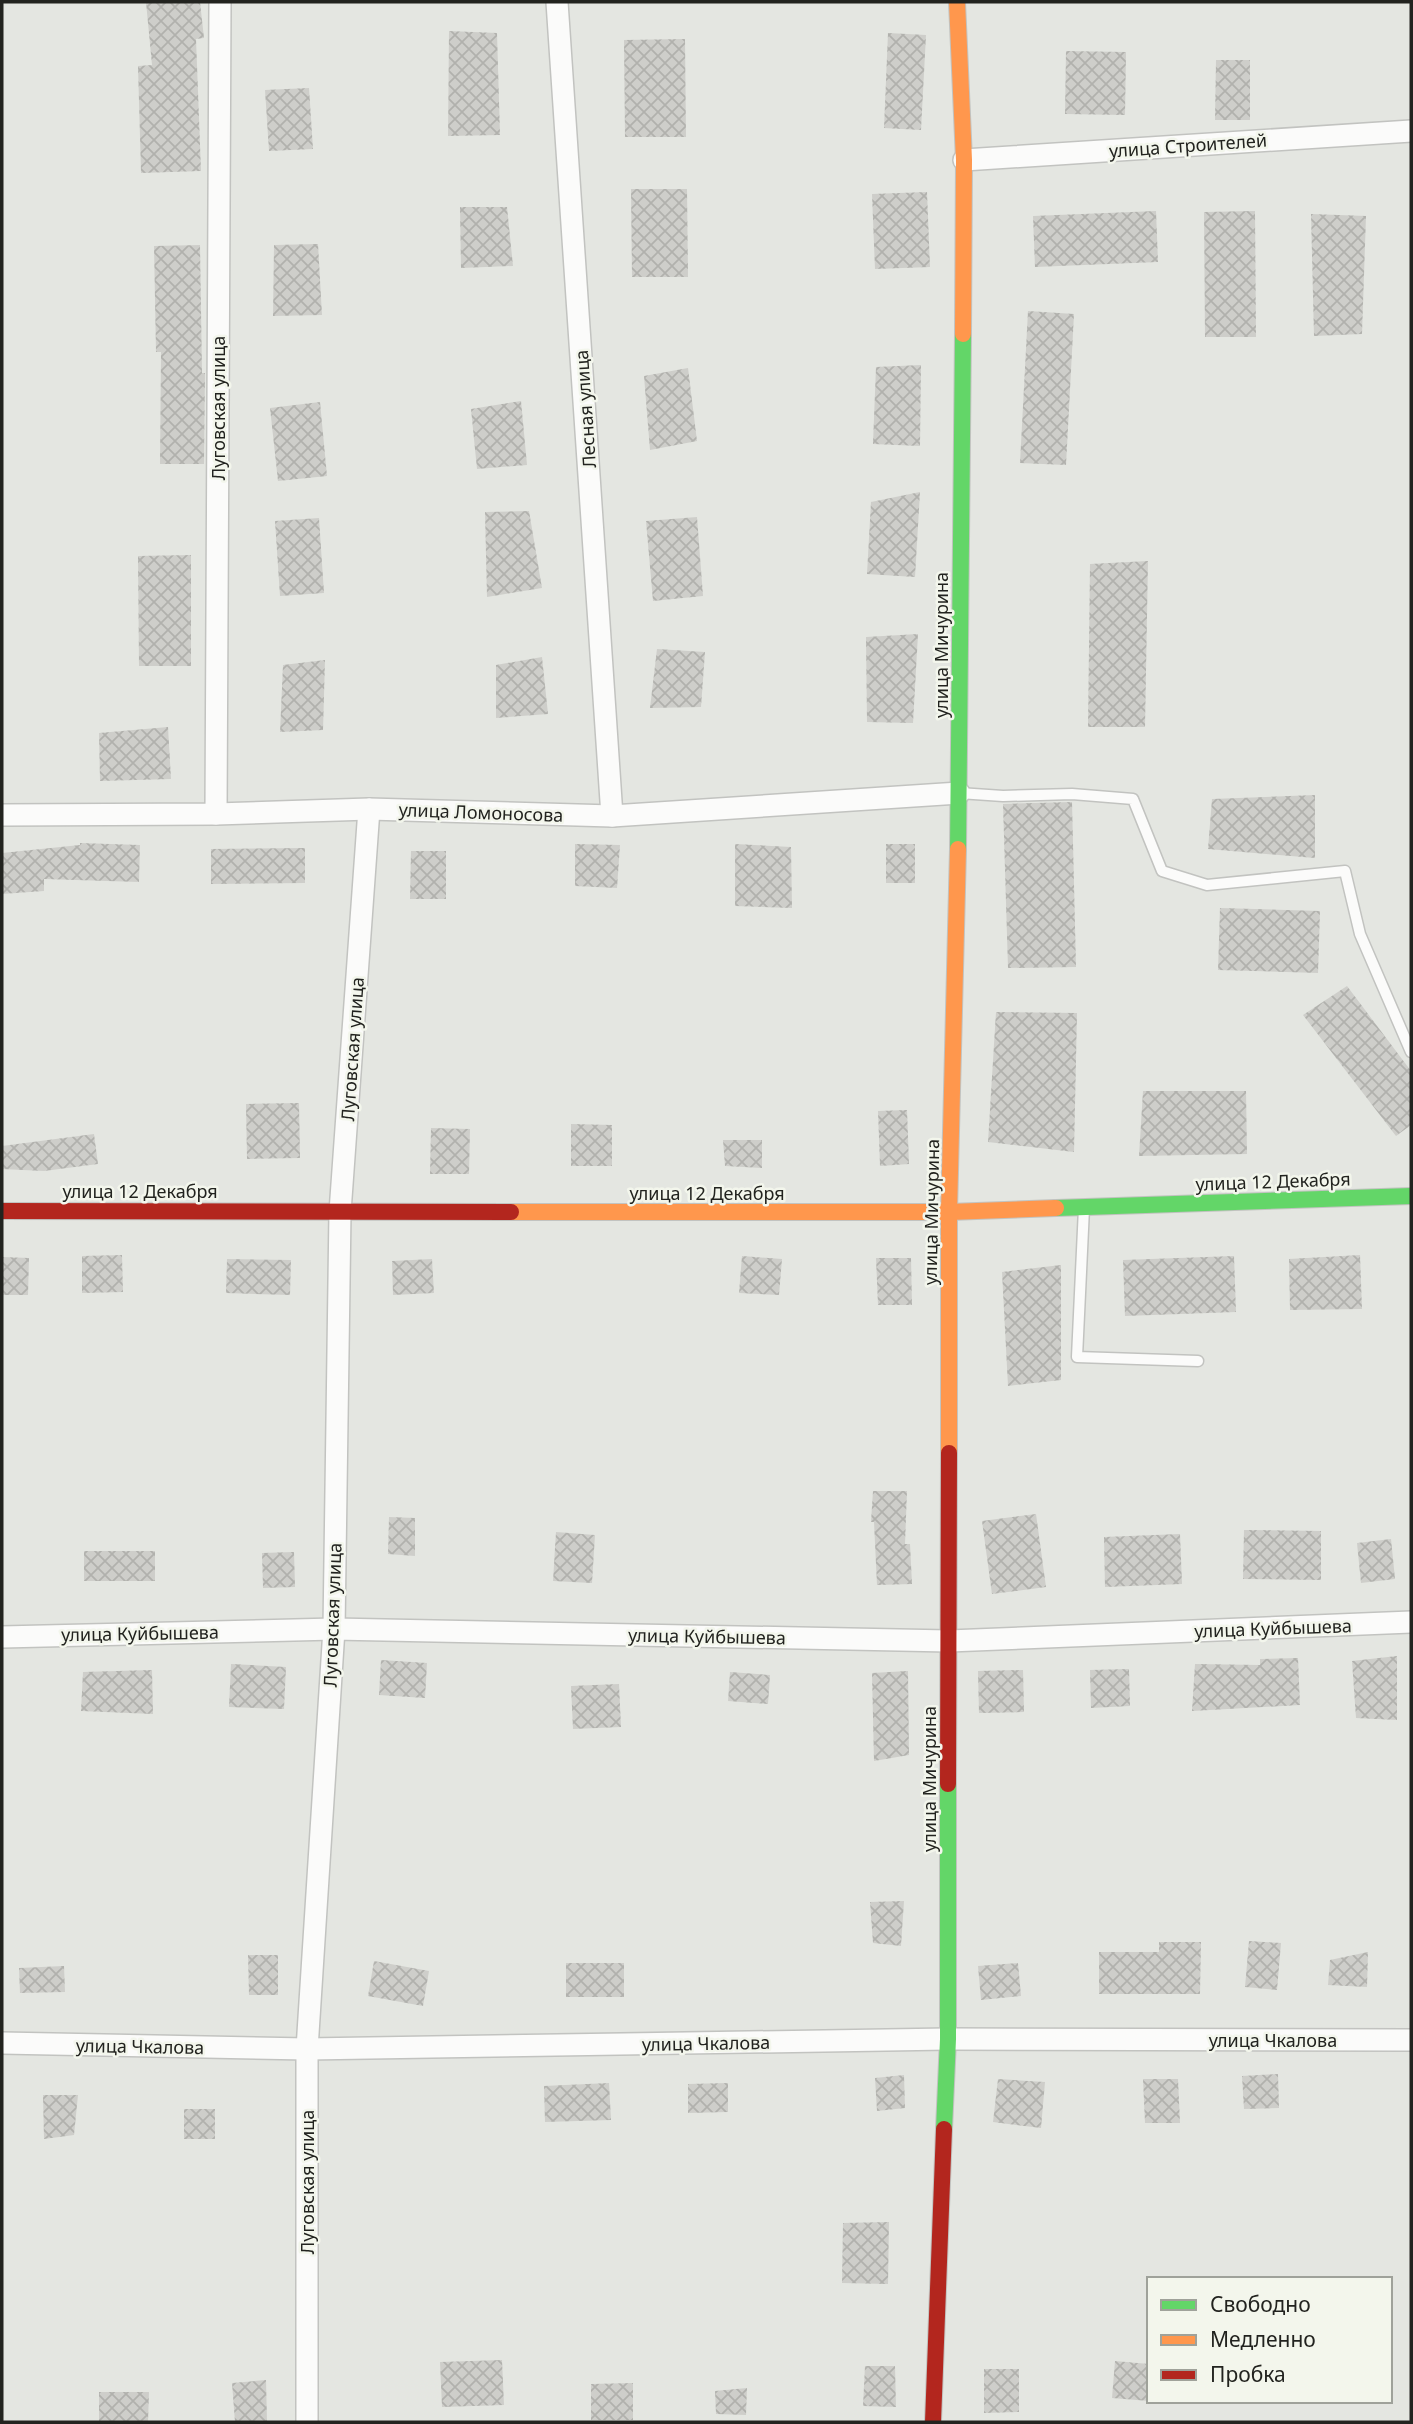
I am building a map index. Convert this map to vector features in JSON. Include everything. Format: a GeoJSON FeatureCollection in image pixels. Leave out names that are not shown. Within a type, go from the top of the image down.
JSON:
{"type":"FeatureCollection","features":[{"type":"Feature","properties":{"kind":"street","name":"Луговская улица"},"geometry":{"type":"LineString","coordinates":[[216,814],[220,2]]}},
{"type":"Feature","properties":{"kind":"street","name":"Лесная улица"},"geometry":{"type":"LineString","coordinates":[[557,2],[612,816]]}},
{"type":"Feature","properties":{"kind":"street","name":"улица Мичурина"},"geometry":{"type":"LineString","coordinates":[[933,2422],[948,2039],[949,1212],[959,793],[964,160],[957,2]]}},
{"type":"Feature","properties":{"kind":"street","name":"улица Строителей"},"geometry":{"type":"LineString","coordinates":[[964,160],[1411,131]]}},
{"type":"Feature","properties":{"kind":"street","name":"улица Ломоносова"},"geometry":{"type":"LineString","coordinates":[[2,815],[216,814],[369,809],[612,816],[959,793]]}},
{"type":"Feature","properties":{"kind":"street","name":"Луговская улица"},"geometry":{"type":"LineString","coordinates":[[307,2422],[307,2049],[334,1629],[340,1212],[369,809]]}},
{"type":"Feature","properties":{"kind":"street","name":"улица 12 Декабря"},"geometry":{"type":"LineString","coordinates":[[2,1210],[949,1212],[1411,1196]]}},
{"type":"Feature","properties":{"kind":"street","name":"улица Куйбышева"},"geometry":{"type":"LineString","coordinates":[[2,1637],[334,1629],[949,1641],[1411,1622]]}},
{"type":"Feature","properties":{"kind":"street","name":"улица Чкалова"},"geometry":{"type":"LineString","coordinates":[[2,2043],[307,2049],[948,2039],[1411,2040]]}},
{"type":"Feature","properties":{"kind":"lane"},"geometry":{"type":"LineString","coordinates":[[959,793],[1003,796],[1072,794],[1133,799],[1162,871],[1207,885],[1345,871],[1360,934],[1411,1052]]}},
{"type":"Feature","properties":{"kind":"lane"},"geometry":{"type":"LineString","coordinates":[[1084,1207],[1077,1357],[1198,1361]]}},
{"type":"Feature","properties":{"kind":"building"},"geometry":{"type":"Polygon","coordinates":[[[146,2],[200,2],[204,38],[196,39],[201,171],[141,173],[138,66],[152,65],[146,2]]]}},
{"type":"Feature","properties":{"kind":"building"},"geometry":{"type":"Polygon","coordinates":[[[449,31],[497,33],[500,135],[448,136],[449,31]]]}},
{"type":"Feature","properties":{"kind":"building"},"geometry":{"type":"Polygon","coordinates":[[[888,33],[926,35],[921,130],[884,128],[888,33]]]}},
{"type":"Feature","properties":{"kind":"building"},"geometry":{"type":"Polygon","coordinates":[[[685,39],[686,137],[625,137],[624,40],[685,39]]]}},
{"type":"Feature","properties":{"kind":"building"},"geometry":{"type":"Polygon","coordinates":[[[1066,51],[1126,52],[1125,115],[1065,114],[1066,51]]]}},
{"type":"Feature","properties":{"kind":"building"},"geometry":{"type":"Polygon","coordinates":[[[1216,60],[1250,60],[1250,120],[1215,120],[1216,60]]]}},
{"type":"Feature","properties":{"kind":"building"},"geometry":{"type":"Polygon","coordinates":[[[309,88],[313,149],[269,151],[265,90],[309,88]]]}},
{"type":"Feature","properties":{"kind":"building"},"geometry":{"type":"Polygon","coordinates":[[[631,189],[687,189],[688,277],[632,277],[631,189]]]}},
{"type":"Feature","properties":{"kind":"building"},"geometry":{"type":"Polygon","coordinates":[[[927,192],[930,267],[875,269],[872,194],[927,192]]]}},
{"type":"Feature","properties":{"kind":"building"},"geometry":{"type":"Polygon","coordinates":[[[460,207],[507,207],[513,266],[461,268],[460,207]]]}},
{"type":"Feature","properties":{"kind":"building"},"geometry":{"type":"Polygon","coordinates":[[[1156,211],[1158,262],[1035,267],[1033,216],[1156,211]]]}},
{"type":"Feature","properties":{"kind":"building"},"geometry":{"type":"Polygon","coordinates":[[[1255,211],[1256,337],[1205,337],[1204,212],[1255,211]]]}},
{"type":"Feature","properties":{"kind":"building"},"geometry":{"type":"Polygon","coordinates":[[[1311,214],[1366,216],[1362,334],[1314,336],[1311,214]]]}},
{"type":"Feature","properties":{"kind":"building"},"geometry":{"type":"Polygon","coordinates":[[[318,244],[322,315],[273,316],[274,245],[318,244]]]}},
{"type":"Feature","properties":{"kind":"building"},"geometry":{"type":"Polygon","coordinates":[[[200,245],[202,373],[205,373],[204,464],[160,464],[161,352],[156,352],[154,246],[200,245]]]}},
{"type":"Feature","properties":{"kind":"building"},"geometry":{"type":"Polygon","coordinates":[[[1028,311],[1074,314],[1066,465],[1020,463],[1028,311]]]}},
{"type":"Feature","properties":{"kind":"building"},"geometry":{"type":"Polygon","coordinates":[[[921,365],[920,446],[873,444],[876,367],[921,365]]]}},
{"type":"Feature","properties":{"kind":"building"},"geometry":{"type":"Polygon","coordinates":[[[688,368],[697,441],[650,450],[644,376],[688,368]]]}},
{"type":"Feature","properties":{"kind":"building"},"geometry":{"type":"Polygon","coordinates":[[[521,401],[527,465],[477,469],[471,409],[521,401]]]}},
{"type":"Feature","properties":{"kind":"building"},"geometry":{"type":"Polygon","coordinates":[[[320,402],[327,476],[278,481],[270,408],[320,402]]]}},
{"type":"Feature","properties":{"kind":"building"},"geometry":{"type":"Polygon","coordinates":[[[920,492],[915,577],[867,574],[871,502],[920,492]]]}},
{"type":"Feature","properties":{"kind":"building"},"geometry":{"type":"Polygon","coordinates":[[[529,511],[542,588],[487,597],[485,512],[529,511]]]}},
{"type":"Feature","properties":{"kind":"building"},"geometry":{"type":"Polygon","coordinates":[[[697,517],[703,596],[653,601],[646,521],[697,517]]]}},
{"type":"Feature","properties":{"kind":"building"},"geometry":{"type":"Polygon","coordinates":[[[319,518],[324,593],[280,596],[275,521],[319,518]]]}},
{"type":"Feature","properties":{"kind":"building"},"geometry":{"type":"Polygon","coordinates":[[[191,555],[191,666],[139,666],[138,556],[191,555]]]}},
{"type":"Feature","properties":{"kind":"building"},"geometry":{"type":"Polygon","coordinates":[[[1148,561],[1145,727],[1088,727],[1090,564],[1148,561]]]}},
{"type":"Feature","properties":{"kind":"building"},"geometry":{"type":"Polygon","coordinates":[[[918,634],[913,723],[867,722],[866,637],[918,634]]]}},
{"type":"Feature","properties":{"kind":"building"},"geometry":{"type":"Polygon","coordinates":[[[657,649],[705,652],[701,707],[650,708],[657,649]]]}},
{"type":"Feature","properties":{"kind":"building"},"geometry":{"type":"Polygon","coordinates":[[[542,657],[548,714],[496,718],[496,665],[542,657]]]}},
{"type":"Feature","properties":{"kind":"building"},"geometry":{"type":"Polygon","coordinates":[[[325,660],[323,730],[280,732],[283,665],[325,660]]]}},
{"type":"Feature","properties":{"kind":"building"},"geometry":{"type":"Polygon","coordinates":[[[168,727],[171,779],[100,781],[99,733],[168,727]]]}},
{"type":"Feature","properties":{"kind":"building"},"geometry":{"type":"Polygon","coordinates":[[[1315,795],[1315,858],[1208,849],[1212,799],[1315,795]]]}},
{"type":"Feature","properties":{"kind":"building"},"geometry":{"type":"Polygon","coordinates":[[[1072,802],[1076,967],[1008,968],[1003,804],[1072,802]]]}},
{"type":"Feature","properties":{"kind":"building"},"geometry":{"type":"Polygon","coordinates":[[[80,843],[140,845],[139,882],[44,879],[44,891],[2,894],[2,853],[80,843]]]}},
{"type":"Feature","properties":{"kind":"building"},"geometry":{"type":"Polygon","coordinates":[[[575,844],[620,845],[617,888],[575,886],[575,844]]]}},
{"type":"Feature","properties":{"kind":"building"},"geometry":{"type":"Polygon","coordinates":[[[735,844],[791,847],[792,908],[735,906],[735,844]]]}},
{"type":"Feature","properties":{"kind":"building"},"geometry":{"type":"Polygon","coordinates":[[[886,844],[915,844],[915,883],[886,883],[886,844]]]}},
{"type":"Feature","properties":{"kind":"building"},"geometry":{"type":"Polygon","coordinates":[[[305,848],[305,883],[211,884],[211,849],[305,848]]]}},
{"type":"Feature","properties":{"kind":"building"},"geometry":{"type":"Polygon","coordinates":[[[411,851],[446,851],[446,899],[410,899],[411,851]]]}},
{"type":"Feature","properties":{"kind":"building"},"geometry":{"type":"Polygon","coordinates":[[[1220,908],[1320,911],[1318,973],[1218,970],[1220,908]]]}},
{"type":"Feature","properties":{"kind":"building"},"geometry":{"type":"Polygon","coordinates":[[[1347,986],[1411,1071],[1411,1125],[1396,1136],[1303,1015],[1347,986]]]}},
{"type":"Feature","properties":{"kind":"building"},"geometry":{"type":"Polygon","coordinates":[[[996,1012],[1077,1013],[1074,1152],[988,1142],[996,1012]]]}},
{"type":"Feature","properties":{"kind":"building"},"geometry":{"type":"Polygon","coordinates":[[[1143,1091],[1246,1091],[1247,1154],[1139,1156],[1143,1091]]]}},
{"type":"Feature","properties":{"kind":"building"},"geometry":{"type":"Polygon","coordinates":[[[299,1103],[300,1158],[247,1159],[246,1104],[299,1103]]]}},
{"type":"Feature","properties":{"kind":"building"},"geometry":{"type":"Polygon","coordinates":[[[907,1110],[909,1164],[880,1166],[878,1111],[907,1110]]]}},
{"type":"Feature","properties":{"kind":"building"},"geometry":{"type":"Polygon","coordinates":[[[571,1124],[612,1125],[612,1166],[571,1166],[571,1124]]]}},
{"type":"Feature","properties":{"kind":"building"},"geometry":{"type":"Polygon","coordinates":[[[431,1128],[470,1129],[469,1174],[430,1174],[431,1128]]]}},
{"type":"Feature","properties":{"kind":"building"},"geometry":{"type":"Polygon","coordinates":[[[94,1134],[98,1164],[44,1171],[2,1169],[2,1146],[94,1134]]]}},
{"type":"Feature","properties":{"kind":"building"},"geometry":{"type":"Polygon","coordinates":[[[723,1140],[762,1140],[762,1168],[725,1166],[723,1140]]]}},
{"type":"Feature","properties":{"kind":"building"},"geometry":{"type":"Polygon","coordinates":[[[122,1255],[123,1292],[82,1293],[82,1256],[122,1255]]]}},
{"type":"Feature","properties":{"kind":"building"},"geometry":{"type":"Polygon","coordinates":[[[1360,1255],[1362,1309],[1290,1310],[1289,1259],[1360,1255]]]}},
{"type":"Feature","properties":{"kind":"building"},"geometry":{"type":"Polygon","coordinates":[[[742,1256],[782,1259],[779,1295],[739,1293],[742,1256]]]}},
{"type":"Feature","properties":{"kind":"building"},"geometry":{"type":"Polygon","coordinates":[[[1234,1256],[1236,1312],[1125,1316],[1123,1260],[1234,1256]]]}},
{"type":"Feature","properties":{"kind":"building"},"geometry":{"type":"Polygon","coordinates":[[[2,1257],[29,1258],[28,1295],[2,1295],[2,1257]]]}},
{"type":"Feature","properties":{"kind":"building"},"geometry":{"type":"Polygon","coordinates":[[[876,1258],[911,1258],[912,1305],[878,1305],[876,1258]]]}},
{"type":"Feature","properties":{"kind":"building"},"geometry":{"type":"Polygon","coordinates":[[[227,1259],[291,1260],[290,1295],[226,1293],[227,1259]]]}},
{"type":"Feature","properties":{"kind":"building"},"geometry":{"type":"Polygon","coordinates":[[[432,1259],[434,1293],[393,1295],[392,1261],[432,1259]]]}},
{"type":"Feature","properties":{"kind":"building"},"geometry":{"type":"Polygon","coordinates":[[[1061,1265],[1061,1380],[1008,1386],[1002,1272],[1061,1265]]]}},
{"type":"Feature","properties":{"kind":"building"},"geometry":{"type":"Polygon","coordinates":[[[873,1491],[907,1491],[905,1544],[910,1544],[912,1584],[877,1585],[874,1522],[871,1522],[873,1491]]]}},
{"type":"Feature","properties":{"kind":"building"},"geometry":{"type":"Polygon","coordinates":[[[1036,1514],[1046,1587],[992,1594],[982,1521],[1036,1514]]]}},
{"type":"Feature","properties":{"kind":"building"},"geometry":{"type":"Polygon","coordinates":[[[389,1517],[415,1518],[415,1556],[388,1554],[389,1517]]]}},
{"type":"Feature","properties":{"kind":"building"},"geometry":{"type":"Polygon","coordinates":[[[1244,1530],[1321,1531],[1321,1580],[1243,1579],[1244,1530]]]}},
{"type":"Feature","properties":{"kind":"building"},"geometry":{"type":"Polygon","coordinates":[[[556,1532],[595,1535],[592,1583],[553,1581],[556,1532]]]}},
{"type":"Feature","properties":{"kind":"building"},"geometry":{"type":"Polygon","coordinates":[[[1180,1534],[1182,1584],[1105,1587],[1104,1537],[1180,1534]]]}},
{"type":"Feature","properties":{"kind":"building"},"geometry":{"type":"Polygon","coordinates":[[[1391,1539],[1395,1579],[1361,1583],[1357,1543],[1391,1539]]]}},
{"type":"Feature","properties":{"kind":"building"},"geometry":{"type":"Polygon","coordinates":[[[84,1551],[155,1551],[155,1581],[84,1581],[84,1551]]]}},
{"type":"Feature","properties":{"kind":"building"},"geometry":{"type":"Polygon","coordinates":[[[294,1552],[295,1587],[263,1588],[262,1553],[294,1552]]]}},
{"type":"Feature","properties":{"kind":"building"},"geometry":{"type":"Polygon","coordinates":[[[1397,1656],[1397,1720],[1356,1718],[1352,1661],[1397,1656]]]}},
{"type":"Feature","properties":{"kind":"building"},"geometry":{"type":"Polygon","coordinates":[[[1298,1658],[1300,1705],[1192,1711],[1195,1664],[1260,1665],[1260,1659],[1298,1658]]]}},
{"type":"Feature","properties":{"kind":"building"},"geometry":{"type":"Polygon","coordinates":[[[381,1660],[427,1663],[425,1698],[379,1695],[381,1660]]]}},
{"type":"Feature","properties":{"kind":"building"},"geometry":{"type":"Polygon","coordinates":[[[231,1664],[286,1667],[284,1709],[229,1707],[231,1664]]]}},
{"type":"Feature","properties":{"kind":"building"},"geometry":{"type":"Polygon","coordinates":[[[1129,1669],[1130,1706],[1091,1708],[1090,1670],[1129,1669]]]}},
{"type":"Feature","properties":{"kind":"building"},"geometry":{"type":"Polygon","coordinates":[[[152,1670],[153,1714],[81,1711],[83,1672],[152,1670]]]}},
{"type":"Feature","properties":{"kind":"building"},"geometry":{"type":"Polygon","coordinates":[[[1023,1670],[1024,1712],[979,1713],[978,1671],[1023,1670]]]}},
{"type":"Feature","properties":{"kind":"building"},"geometry":{"type":"Polygon","coordinates":[[[908,1671],[909,1755],[874,1761],[872,1673],[908,1671]]]}},
{"type":"Feature","properties":{"kind":"building"},"geometry":{"type":"Polygon","coordinates":[[[730,1672],[770,1675],[768,1704],[728,1701],[730,1672]]]}},
{"type":"Feature","properties":{"kind":"building"},"geometry":{"type":"Polygon","coordinates":[[[619,1684],[621,1727],[573,1729],[571,1686],[619,1684]]]}},
{"type":"Feature","properties":{"kind":"building"},"geometry":{"type":"Polygon","coordinates":[[[904,1901],[901,1946],[873,1943],[870,1902],[904,1901]]]}},
{"type":"Feature","properties":{"kind":"building"},"geometry":{"type":"Polygon","coordinates":[[[1249,1941],[1281,1943],[1277,1990],[1245,1987],[1249,1941]]]}},
{"type":"Feature","properties":{"kind":"building"},"geometry":{"type":"Polygon","coordinates":[[[1159,1942],[1201,1942],[1200,1994],[1099,1994],[1099,1952],[1159,1952],[1159,1942]]]}},
{"type":"Feature","properties":{"kind":"building"},"geometry":{"type":"Polygon","coordinates":[[[1368,1952],[1367,1987],[1328,1985],[1330,1960],[1368,1952]]]}},
{"type":"Feature","properties":{"kind":"building"},"geometry":{"type":"Polygon","coordinates":[[[248,1955],[278,1955],[278,1995],[249,1995],[248,1955]]]}},
{"type":"Feature","properties":{"kind":"building"},"geometry":{"type":"Polygon","coordinates":[[[374,1961],[429,1971],[423,2006],[368,1996],[374,1961]]]}},
{"type":"Feature","properties":{"kind":"building"},"geometry":{"type":"Polygon","coordinates":[[[566,1963],[624,1963],[624,1997],[566,1997],[566,1963]]]}},
{"type":"Feature","properties":{"kind":"building"},"geometry":{"type":"Polygon","coordinates":[[[1018,1963],[1021,1996],[981,2000],[978,1966],[1018,1963]]]}},
{"type":"Feature","properties":{"kind":"building"},"geometry":{"type":"Polygon","coordinates":[[[64,1966],[65,1992],[20,1993],[19,1968],[64,1966]]]}},
{"type":"Feature","properties":{"kind":"building"},"geometry":{"type":"Polygon","coordinates":[[[1278,2074],[1279,2108],[1244,2109],[1242,2076],[1278,2074]]]}},
{"type":"Feature","properties":{"kind":"building"},"geometry":{"type":"Polygon","coordinates":[[[904,2075],[905,2108],[877,2111],[875,2078],[904,2075]]]}},
{"type":"Feature","properties":{"kind":"building"},"geometry":{"type":"Polygon","coordinates":[[[998,2079],[1045,2082],[1041,2128],[993,2122],[998,2079]]]}},
{"type":"Feature","properties":{"kind":"building"},"geometry":{"type":"Polygon","coordinates":[[[1143,2079],[1178,2079],[1180,2123],[1145,2123],[1143,2079]]]}},
{"type":"Feature","properties":{"kind":"building"},"geometry":{"type":"Polygon","coordinates":[[[609,2083],[611,2120],[545,2122],[544,2086],[609,2083]]]}},
{"type":"Feature","properties":{"kind":"building"},"geometry":{"type":"Polygon","coordinates":[[[728,2083],[728,2112],[688,2113],[688,2084],[728,2083]]]}},
{"type":"Feature","properties":{"kind":"building"},"geometry":{"type":"Polygon","coordinates":[[[43,2095],[78,2095],[74,2135],[44,2139],[43,2095]]]}},
{"type":"Feature","properties":{"kind":"building"},"geometry":{"type":"Polygon","coordinates":[[[184,2109],[215,2109],[215,2139],[184,2139],[184,2109]]]}},
{"type":"Feature","properties":{"kind":"building"},"geometry":{"type":"Polygon","coordinates":[[[889,2222],[888,2284],[842,2283],[843,2223],[889,2222]]]}},
{"type":"Feature","properties":{"kind":"building"},"geometry":{"type":"Polygon","coordinates":[[[502,2360],[504,2405],[442,2407],[440,2362],[502,2360]]]}},
{"type":"Feature","properties":{"kind":"building"},"geometry":{"type":"Polygon","coordinates":[[[1115,2361],[1147,2364],[1147,2401],[1112,2398],[1115,2361]]]}},
{"type":"Feature","properties":{"kind":"building"},"geometry":{"type":"Polygon","coordinates":[[[865,2366],[895,2366],[896,2407],[863,2406],[865,2366]]]}},
{"type":"Feature","properties":{"kind":"building"},"geometry":{"type":"Polygon","coordinates":[[[984,2369],[1019,2369],[1019,2412],[984,2413],[984,2369]]]}},
{"type":"Feature","properties":{"kind":"building"},"geometry":{"type":"Polygon","coordinates":[[[266,2380],[267,2422],[235,2422],[232,2383],[266,2380]]]}},
{"type":"Feature","properties":{"kind":"building"},"geometry":{"type":"Polygon","coordinates":[[[633,2383],[633,2420],[591,2420],[591,2384],[633,2383]]]}},
{"type":"Feature","properties":{"kind":"building"},"geometry":{"type":"Polygon","coordinates":[[[747,2388],[746,2415],[716,2414],[715,2391],[747,2388]]]}},
{"type":"Feature","properties":{"kind":"building"},"geometry":{"type":"Polygon","coordinates":[[[99,2392],[149,2392],[148,2422],[99,2422],[99,2392]]]}},
{"type":"Feature","properties":{"kind":"traffic: fast"},"geometry":{"type":"LineString","coordinates":[[958,849],[963,334]]}},
{"type":"Feature","properties":{"kind":"traffic: fast"},"geometry":{"type":"LineString","coordinates":[[1056,1208],[1411,1196]]}},
{"type":"Feature","properties":{"kind":"traffic: fast"},"geometry":{"type":"LineString","coordinates":[[944,2129],[948,2039],[948,1784]]}},
{"type":"Feature","properties":{"kind":"traffic: slow"},"geometry":{"type":"LineString","coordinates":[[957,2],[964,160],[963,334]]}},
{"type":"Feature","properties":{"kind":"traffic: slow"},"geometry":{"type":"LineString","coordinates":[[949,1453],[949,1212],[958,849]]}},
{"type":"Feature","properties":{"kind":"traffic: slow"},"geometry":{"type":"LineString","coordinates":[[511,1212],[949,1212],[1056,1208]]}},
{"type":"Feature","properties":{"kind":"traffic: jam"},"geometry":{"type":"LineString","coordinates":[[2,1211],[511,1212]]}},
{"type":"Feature","properties":{"kind":"traffic: jam"},"geometry":{"type":"LineString","coordinates":[[948,1784],[949,1453]]}},
{"type":"Feature","properties":{"kind":"traffic: jam"},"geometry":{"type":"LineString","coordinates":[[933,2422],[944,2129]]}}]}
